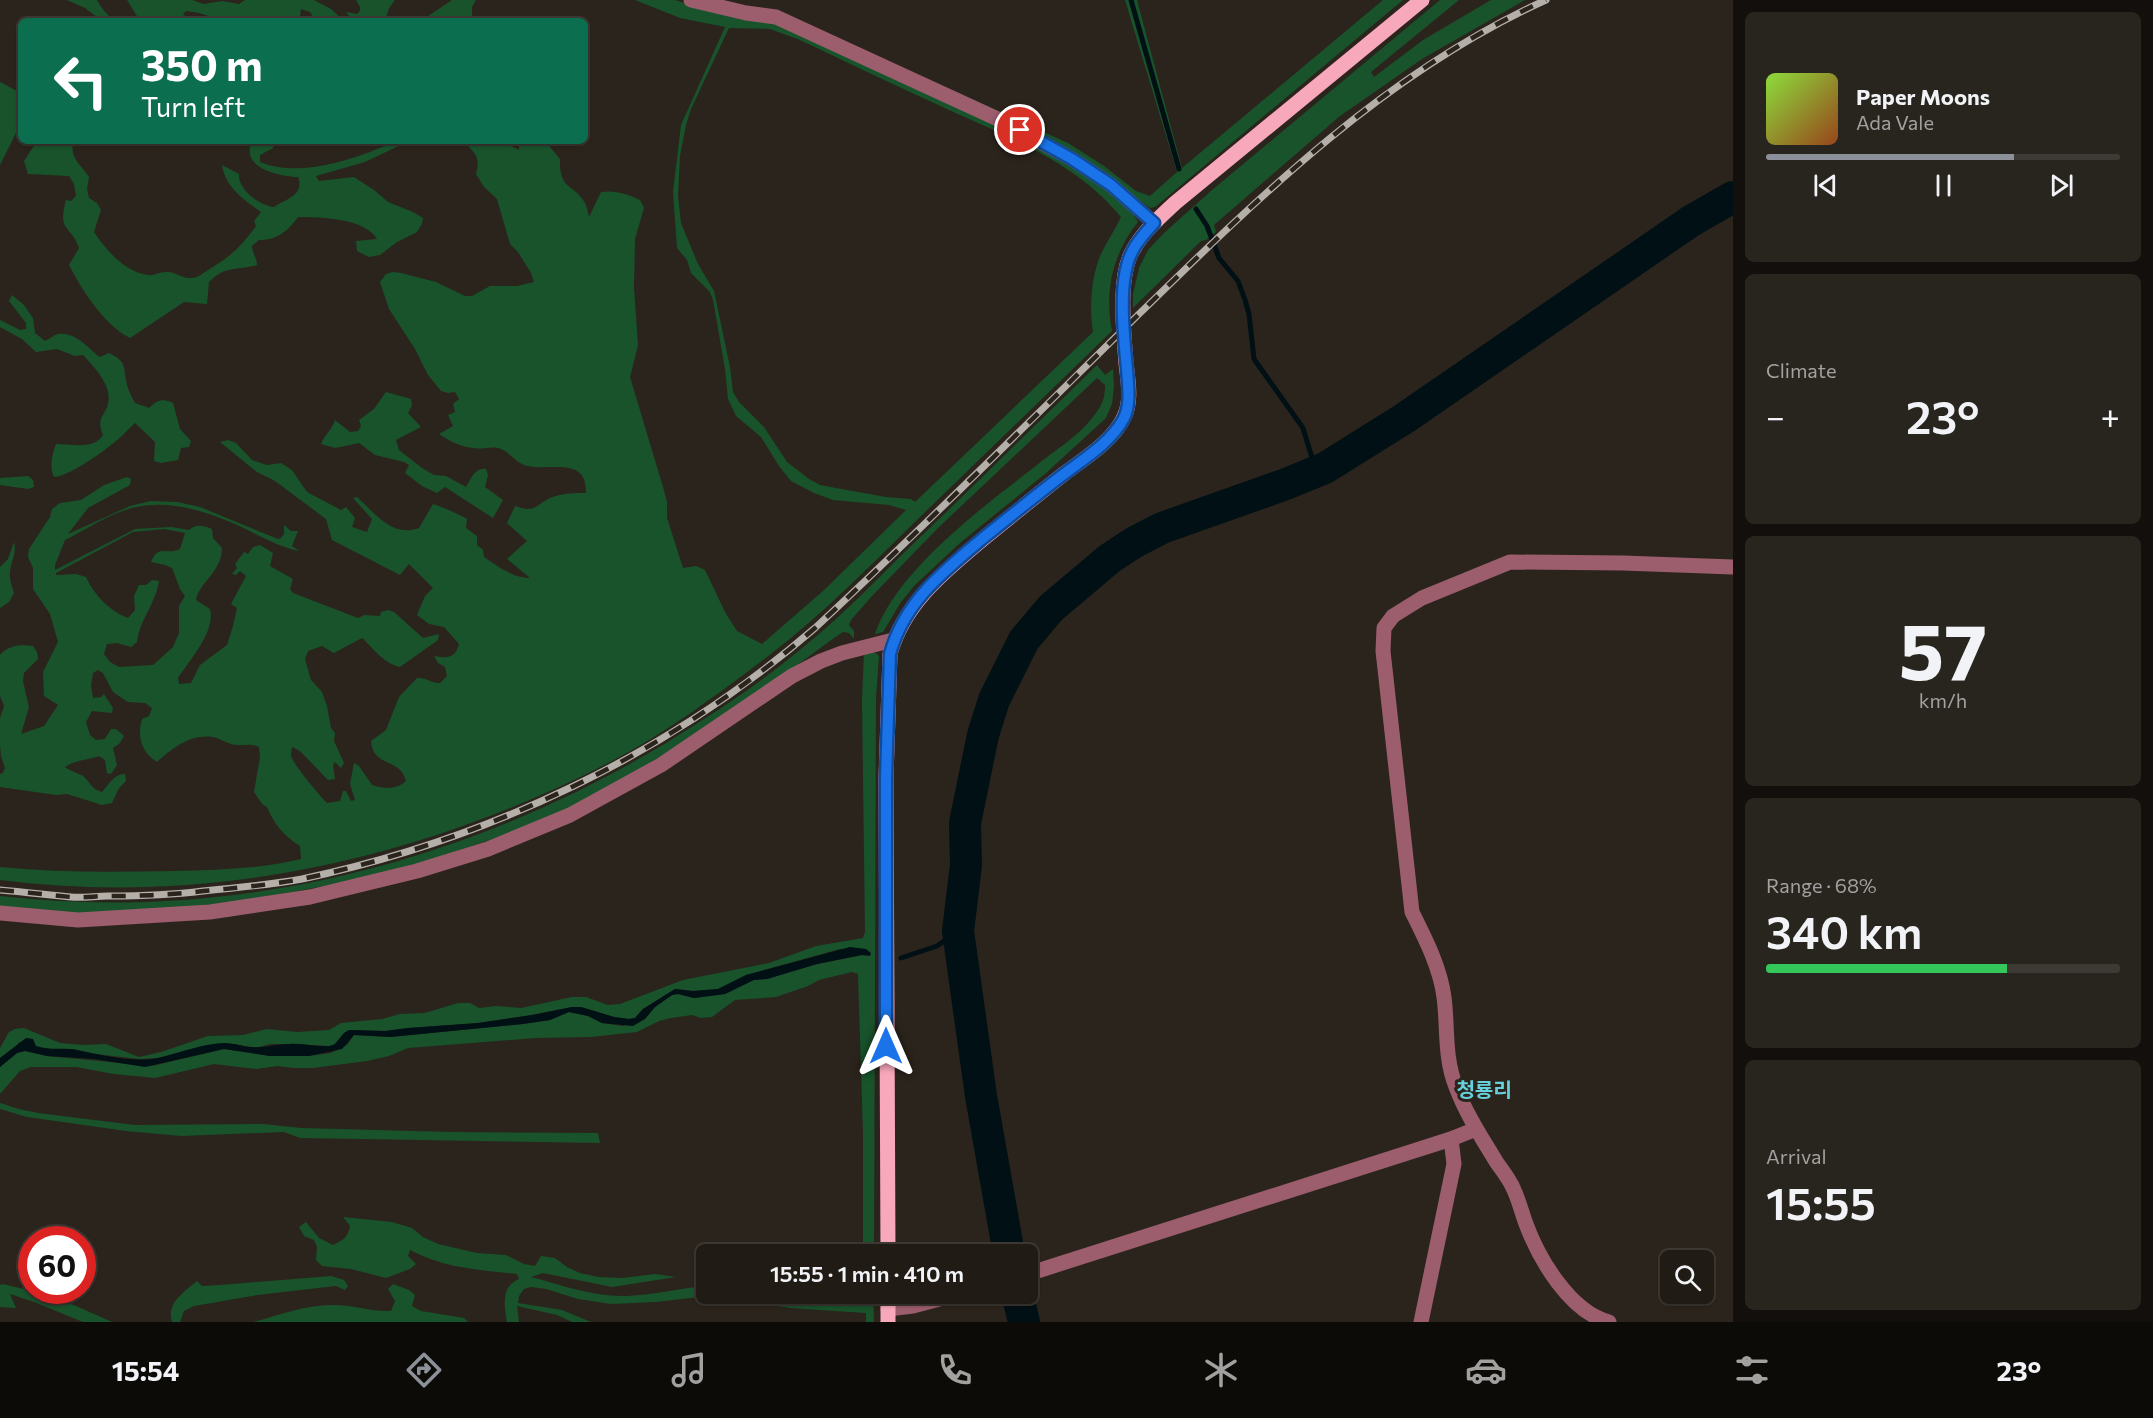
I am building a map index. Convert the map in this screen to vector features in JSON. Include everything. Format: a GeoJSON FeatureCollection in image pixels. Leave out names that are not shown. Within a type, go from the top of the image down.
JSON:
{"type":"FeatureCollection","features":[{"type":"Feature","properties":{"kind":"main road"},"geometry":{"type":"LineString","coordinates":[[888,1244],[886,778],[890,654],[894,640],[926,588],[1029,500],[1097,449],[1124,418],[1129,394],[1123,303],[1125,280],[1131,252],[1154,223],[1175,203],[1422,0]]}},
{"type":"Feature","properties":{"kind":"street"},"geometry":{"type":"LineString","coordinates":[[691,0],[746,13],[777,17],[1002,121],[1072,159],[1111,185],[1154,223]]}},
{"type":"Feature","properties":{"kind":"street"},"geometry":{"type":"LineString","coordinates":[[1609,1322],[1587,1311],[1572,1298],[1544,1264],[1526,1226],[1514,1189],[1476,1129],[1455,1086],[1446,1051],[1441,981],[1426,940],[1412,912],[1383,651],[1384,628],[1393,616],[1422,598],[1510,562],[1733,567]]}},
{"type":"Feature","properties":{"kind":"street"},"geometry":{"type":"LineString","coordinates":[[0,913],[78,920],[210,912],[310,897],[417,871],[488,849],[570,815],[661,765],[801,671],[842,653],[894,640]]}},
{"type":"Feature","properties":{"kind":"street"},"geometry":{"type":"LineString","coordinates":[[1038,1271],[1451,1139],[1476,1129]]}},
{"type":"Feature","properties":{"kind":"street"},"geometry":{"type":"LineString","coordinates":[[1421,1322],[1454,1164],[1451,1139]]}},
{"type":"Feature","properties":{"kind":"street"},"geometry":{"type":"LineString","coordinates":[[888,1308],[921,1304]]}},
{"type":"Feature","properties":{"kind":"green space"},"geometry":{"type":"Polygon","coordinates":[[[67,0],[97,0],[112,18],[98,18],[85,8],[67,0]]]}},
{"type":"Feature","properties":{"kind":"green space"},"geometry":{"type":"Polygon","coordinates":[[[127,0],[192,0],[204,4],[222,1],[239,4],[245,0],[314,0],[331,9],[341,18],[314,18],[310,12],[301,9],[300,18],[215,18],[186,11],[183,14],[188,18],[138,18],[127,0]]]}},
{"type":"Feature","properties":{"kind":"green space"},"geometry":{"type":"Polygon","coordinates":[[[356,0],[395,0],[386,18],[351,18],[346,12],[357,14],[360,7],[356,0]]]}},
{"type":"Feature","properties":{"kind":"green space"},"geometry":{"type":"Polygon","coordinates":[[[452,0],[476,0],[472,7],[472,18],[425,18],[452,0]]]}},
{"type":"Feature","properties":{"kind":"green space"},"geometry":{"type":"Polygon","coordinates":[[[635,0],[675,0],[779,25],[955,104],[1077,166],[1131,211],[1138,222],[1122,246],[1113,273],[1109,301],[1112,331],[827,607],[767,657],[691,713],[610,762],[539,796],[465,825],[390,849],[314,868],[236,880],[158,887],[79,887],[0,880],[0,867],[87,872],[190,871],[254,867],[301,859],[300,846],[280,829],[267,807],[262,804],[254,792],[260,757],[259,747],[231,744],[213,737],[197,738],[176,747],[157,762],[147,753],[140,737],[142,719],[149,716],[152,708],[145,703],[128,702],[113,692],[103,673],[98,670],[93,673],[91,685],[93,698],[104,694],[113,708],[112,713],[92,711],[86,722],[90,735],[96,740],[105,739],[111,729],[116,729],[124,736],[113,748],[117,765],[111,774],[107,773],[105,760],[99,756],[77,761],[65,767],[83,776],[93,787],[102,792],[115,777],[125,774],[126,781],[119,788],[112,803],[102,805],[67,794],[56,795],[0,787],[0,774],[5,768],[0,746],[0,718],[4,706],[0,696],[0,655],[7,649],[19,645],[33,646],[37,652],[38,659],[24,673],[23,681],[29,707],[21,734],[44,726],[58,705],[44,696],[43,672],[58,642],[50,614],[33,589],[33,568],[28,557],[29,549],[50,517],[52,509],[60,503],[81,500],[104,485],[127,477],[131,479],[130,485],[88,508],[68,534],[130,506],[151,501],[177,502],[200,507],[278,539],[284,534],[284,525],[291,531],[298,531],[292,546],[299,551],[274,543],[235,524],[199,511],[175,506],[149,505],[118,513],[65,540],[55,570],[135,529],[171,527],[189,530],[200,526],[212,529],[213,538],[222,548],[221,556],[196,600],[210,609],[211,618],[206,636],[178,678],[179,684],[191,683],[200,665],[227,645],[237,608],[231,604],[246,576],[240,571],[236,575],[232,574],[237,568],[235,564],[244,552],[248,554],[253,547],[260,545],[273,553],[270,566],[293,579],[290,589],[293,593],[358,618],[364,615],[380,616],[381,612],[388,610],[394,612],[423,638],[439,634],[438,640],[400,667],[384,659],[362,638],[334,653],[322,646],[308,651],[305,659],[311,680],[322,692],[331,728],[335,733],[334,741],[344,763],[341,768],[335,762],[333,765],[335,779],[328,780],[300,751],[292,747],[291,756],[301,773],[327,803],[340,801],[343,791],[346,791],[351,801],[355,800],[350,784],[354,763],[359,766],[372,785],[390,788],[406,781],[398,768],[376,755],[371,741],[386,730],[399,697],[417,678],[440,683],[447,676],[445,667],[438,663],[434,656],[453,655],[459,644],[444,627],[429,624],[417,615],[425,596],[433,588],[409,564],[400,575],[332,540],[326,519],[275,481],[257,472],[220,442],[228,440],[236,443],[252,460],[267,465],[281,463],[292,470],[307,492],[341,510],[346,507],[355,518],[352,527],[367,532],[372,519],[353,498],[357,497],[377,516],[400,530],[419,528],[433,504],[451,511],[467,519],[466,528],[477,536],[477,545],[483,550],[484,557],[511,574],[530,578],[507,559],[527,541],[507,523],[515,506],[528,509],[559,495],[586,493],[585,481],[581,474],[574,470],[528,466],[501,449],[464,446],[439,434],[453,426],[448,415],[455,412],[453,404],[459,399],[455,392],[441,391],[428,375],[415,349],[389,309],[380,282],[386,274],[401,273],[436,282],[465,296],[472,296],[490,286],[517,286],[534,282],[518,252],[510,244],[497,199],[484,187],[476,174],[478,163],[476,156],[466,144],[509,144],[519,150],[519,144],[548,144],[560,159],[562,177],[581,197],[589,217],[601,192],[621,193],[640,200],[644,208],[635,239],[634,288],[638,345],[630,377],[663,487],[667,502],[667,518],[683,568],[696,566],[705,570],[725,612],[737,631],[762,644],[823,591],[906,510],[889,505],[833,500],[791,481],[761,437],[736,416],[728,399],[713,300],[710,292],[691,273],[687,260],[677,248],[673,192],[681,125],[725,27],[680,18],[635,0]],[[729,28],[691,109],[680,156],[678,196],[681,223],[698,264],[714,291],[733,392],[739,402],[764,427],[787,462],[820,485],[886,497],[911,499],[915,502],[1093,332],[1091,303],[1095,272],[1101,254],[1121,217],[1084,181],[1042,154],[800,40],[770,29],[729,28]],[[164,529],[133,532],[56,573],[56,575],[76,574],[86,577],[103,602],[128,618],[135,610],[134,596],[139,585],[146,585],[152,580],[159,581],[137,642],[131,647],[117,643],[107,644],[104,654],[110,662],[119,667],[153,665],[173,647],[179,633],[179,606],[185,596],[172,568],[151,562],[160,551],[180,549],[185,533],[164,529]]]}},
{"type":"Feature","properties":{"kind":"green space"},"geometry":{"type":"Polygon","coordinates":[[[1125,0],[1137,0],[1182,168],[1383,0],[1403,0],[1155,207],[1150,208],[1071,150],[948,88],[1068,143],[1104,166],[1136,191],[1150,196],[1177,172],[1125,0]]]}},
{"type":"Feature","properties":{"kind":"green space"},"geometry":{"type":"Polygon","coordinates":[[[1440,0],[1459,0],[1371,72],[1374,77],[1423,40],[1491,0],[1525,0],[1422,59],[1340,116],[1214,225],[1216,232],[1201,241],[1133,308],[1133,294],[1139,268],[1148,250],[1164,233],[1212,190],[1440,0]]]}},
{"type":"Feature","properties":{"kind":"green space"},"geometry":{"type":"Polygon","coordinates":[[[0,82],[18,91],[18,129],[0,165],[0,82]]]}},
{"type":"Feature","properties":{"kind":"green space"},"geometry":{"type":"Polygon","coordinates":[[[35,144],[72,144],[76,161],[89,177],[87,189],[89,198],[97,203],[101,210],[94,232],[104,246],[123,264],[147,275],[169,272],[194,278],[235,251],[256,226],[254,221],[261,212],[242,198],[231,186],[222,165],[239,174],[239,180],[246,191],[262,204],[274,207],[296,193],[299,189],[298,177],[281,175],[263,169],[251,158],[251,144],[274,144],[273,148],[260,155],[260,162],[273,166],[301,168],[330,164],[391,144],[403,144],[365,162],[316,176],[319,181],[354,177],[388,202],[423,218],[417,232],[397,242],[380,255],[369,257],[357,251],[356,241],[377,239],[363,227],[341,220],[298,217],[281,234],[271,239],[259,240],[252,246],[257,265],[226,271],[209,282],[207,304],[184,302],[130,338],[111,325],[103,316],[87,296],[69,265],[79,248],[63,218],[66,200],[71,201],[76,196],[74,184],[69,176],[28,174],[24,161],[35,144]]]}},
{"type":"Feature","properties":{"kind":"green space"},"geometry":{"type":"Polygon","coordinates":[[[12,295],[24,305],[33,318],[35,333],[45,341],[58,334],[70,335],[100,357],[109,353],[119,359],[124,366],[127,385],[135,403],[149,408],[160,401],[173,403],[180,429],[191,441],[189,447],[181,448],[178,460],[161,463],[154,461],[155,442],[135,423],[92,459],[67,473],[54,477],[52,460],[56,444],[94,443],[103,435],[100,421],[108,404],[108,390],[102,377],[83,355],[75,356],[57,349],[36,352],[22,339],[0,327],[0,320],[20,330],[26,329],[26,323],[9,301],[12,295]]]}},
{"type":"Feature","properties":{"kind":"green space"},"geometry":{"type":"Polygon","coordinates":[[[1097,365],[1105,375],[1113,369],[1112,404],[1106,418],[1045,474],[960,543],[915,585],[901,602],[883,632],[875,634],[886,610],[902,587],[944,541],[1089,422],[1104,397],[1105,385],[1097,378],[938,528],[872,596],[851,620],[849,625],[854,631],[854,639],[849,633],[843,632],[710,725],[645,766],[579,803],[525,827],[442,856],[388,872],[277,895],[211,905],[114,913],[71,913],[0,906],[0,896],[93,902],[186,900],[277,889],[367,869],[456,842],[542,808],[624,767],[704,719],[795,654],[848,607],[1097,365]]]}},
{"type":"Feature","properties":{"kind":"green space"},"geometry":{"type":"Polygon","coordinates":[[[386,392],[411,399],[412,406],[408,413],[421,427],[396,440],[399,450],[434,475],[446,476],[466,487],[476,472],[486,469],[488,475],[485,487],[503,500],[493,518],[445,487],[437,493],[422,486],[405,473],[409,465],[404,462],[375,455],[359,443],[335,448],[321,444],[335,420],[350,432],[358,431],[361,426],[359,420],[374,409],[386,392]]]}},
{"type":"Feature","properties":{"kind":"green space"},"geometry":{"type":"Polygon","coordinates":[[[28,476],[33,480],[34,487],[28,489],[0,485],[0,478],[28,476]]]}},
{"type":"Feature","properties":{"kind":"green space"},"geometry":{"type":"Polygon","coordinates":[[[14,542],[10,580],[14,593],[9,602],[0,608],[0,567],[8,559],[14,542]]]}},
{"type":"Feature","properties":{"kind":"green space"},"geometry":{"type":"Polygon","coordinates":[[[869,651],[879,656],[876,698],[874,1244],[863,1244],[863,1134],[858,974],[852,972],[819,980],[776,997],[735,1000],[712,1017],[701,1018],[692,1015],[671,1018],[637,1032],[408,1048],[389,1056],[367,1061],[313,1068],[277,1066],[257,1069],[214,1064],[155,1078],[76,1067],[31,1067],[20,1071],[0,1094],[0,1067],[17,1053],[25,1051],[47,1056],[152,1066],[224,1049],[270,1056],[309,1056],[331,1053],[347,1045],[354,1035],[390,1037],[523,1024],[550,1020],[569,1012],[588,1016],[602,1023],[623,1026],[645,1019],[655,1007],[672,995],[678,994],[694,998],[725,994],[753,980],[767,979],[817,964],[862,955],[870,956],[840,949],[746,975],[718,989],[693,991],[675,989],[643,1009],[635,1018],[628,1019],[581,1007],[572,1007],[478,1023],[385,1031],[349,1030],[330,1046],[270,1044],[256,1048],[234,1044],[212,1045],[157,1058],[140,1059],[86,1053],[74,1049],[44,1049],[19,1042],[0,1058],[0,1048],[9,1032],[24,1028],[60,1043],[106,1044],[139,1057],[208,1036],[243,1035],[267,1029],[297,1032],[329,1030],[341,1023],[382,1019],[400,1014],[425,1013],[458,1003],[470,1003],[479,1008],[496,1006],[521,1008],[572,997],[586,997],[608,1005],[620,1004],[683,980],[769,963],[816,946],[863,938],[865,932],[862,700],[864,652],[869,651]]]}},
{"type":"Feature","properties":{"kind":"green space"},"geometry":{"type":"Polygon","coordinates":[[[0,1103],[38,1113],[135,1125],[263,1124],[301,1128],[598,1133],[600,1143],[300,1138],[284,1132],[181,1136],[27,1117],[0,1109],[0,1103]]]}},
{"type":"Feature","properties":{"kind":"green space"},"geometry":{"type":"Polygon","coordinates":[[[343,1217],[392,1222],[412,1228],[423,1237],[438,1244],[477,1253],[506,1255],[524,1264],[535,1266],[541,1256],[555,1258],[580,1273],[598,1277],[622,1278],[655,1274],[676,1277],[612,1287],[543,1273],[531,1277],[602,1295],[637,1295],[696,1287],[696,1297],[611,1304],[578,1299],[531,1287],[524,1289],[519,1296],[518,1303],[562,1310],[591,1322],[572,1322],[557,1315],[517,1306],[519,1322],[507,1322],[505,1297],[509,1286],[519,1279],[517,1274],[449,1264],[410,1250],[408,1256],[416,1264],[410,1269],[386,1278],[351,1269],[322,1266],[316,1260],[317,1247],[314,1240],[304,1236],[299,1227],[306,1222],[319,1238],[333,1245],[344,1238],[350,1226],[343,1217]]]}},
{"type":"Feature","properties":{"kind":"green space"},"geometry":{"type":"Polygon","coordinates":[[[331,1276],[344,1280],[348,1286],[345,1290],[336,1286],[257,1295],[194,1306],[184,1311],[180,1322],[172,1322],[172,1309],[177,1298],[197,1281],[202,1286],[331,1276]]]}},
{"type":"Feature","properties":{"kind":"green space"},"geometry":{"type":"Polygon","coordinates":[[[393,1284],[415,1295],[412,1306],[421,1311],[464,1318],[468,1322],[253,1322],[294,1310],[325,1305],[391,1311],[395,1301],[388,1289],[393,1284]]]}},
{"type":"Feature","properties":{"kind":"green space"},"geometry":{"type":"Polygon","coordinates":[[[0,1285],[18,1288],[18,1297],[10,1294],[16,1308],[0,1307],[0,1285]]]}},
{"type":"Feature","properties":{"kind":"green space"},"geometry":{"type":"Polygon","coordinates":[[[39,1304],[70,1304],[112,1322],[83,1322],[39,1304]]]}},
{"type":"Feature","properties":{"kind":"green space"},"geometry":{"type":"Polygon","coordinates":[[[767,1304],[873,1304],[874,1322],[866,1322],[866,1313],[790,1308],[767,1304]]]}},
{"type":"Feature","properties":{"kind":"shaded area"},"geometry":{"type":"Polygon","coordinates":[[[850,947],[866,949],[871,953],[870,956],[862,955],[817,964],[767,979],[754,980],[725,994],[694,998],[678,994],[672,995],[655,1007],[645,1019],[633,1026],[602,1023],[588,1016],[569,1012],[550,1020],[523,1024],[390,1037],[354,1035],[342,1049],[309,1056],[270,1056],[224,1049],[145,1067],[94,1059],[47,1056],[25,1051],[17,1053],[0,1067],[0,1058],[26,1038],[33,1039],[36,1046],[52,1049],[72,1049],[128,1059],[148,1059],[217,1043],[256,1047],[284,1044],[330,1046],[349,1030],[385,1031],[478,1023],[572,1007],[581,1007],[629,1019],[635,1018],[643,1009],[675,989],[693,991],[718,989],[746,975],[850,947]]]}},
{"type":"Feature","properties":{"kind":"waterway"},"geometry":{"type":"LineString","coordinates":[[1131,0],[1179,169]]}},
{"type":"Feature","properties":{"kind":"waterway"},"geometry":{"type":"LineString","coordinates":[[1007,1244],[981,1096],[958,931],[966,865],[965,823],[983,735],[994,700],[1024,640],[1051,608],[1109,559],[1133,543],[1162,528],[1325,468],[1405,418],[1691,221],[1733,197]]}},
{"type":"Feature","properties":{"kind":"waterway"},"geometry":{"type":"LineString","coordinates":[[1196,209],[1207,226],[1219,258],[1238,281],[1249,314],[1254,359],[1303,428],[1313,461],[1325,468]]}},
{"type":"Feature","properties":{"kind":"waterway"},"geometry":{"type":"LineString","coordinates":[[901,958],[937,946],[958,931]]}},
{"type":"Feature","properties":{"kind":"waterway"},"geometry":{"type":"LineString","coordinates":[[1020,1304],[1024,1322]]}},
{"type":"Feature","properties":{"kind":"railway"},"geometry":{"type":"LineString","coordinates":[[0,890],[76,897],[144,895],[302,879],[372,862],[441,841],[574,786],[638,752],[700,715],[759,673],[815,628],[937,513],[1230,227],[1328,140],[1379,100],[1432,63],[1488,29],[1546,0]]}},
{"type":"Feature","properties":{"kind":"district","name":"청룡리"},"geometry":{"type":"Point","coordinates":[1484,1089]}},
{"type":"Feature","properties":{"kind":"route"},"geometry":{"type":"LineString","coordinates":[[886,1046],[886,778],[890,654],[894,640],[926,588],[1029,500],[1097,449],[1124,418],[1129,394],[1123,303],[1125,280],[1131,252],[1154,223],[1111,185],[1072,159],[1020,130]]}}]}
